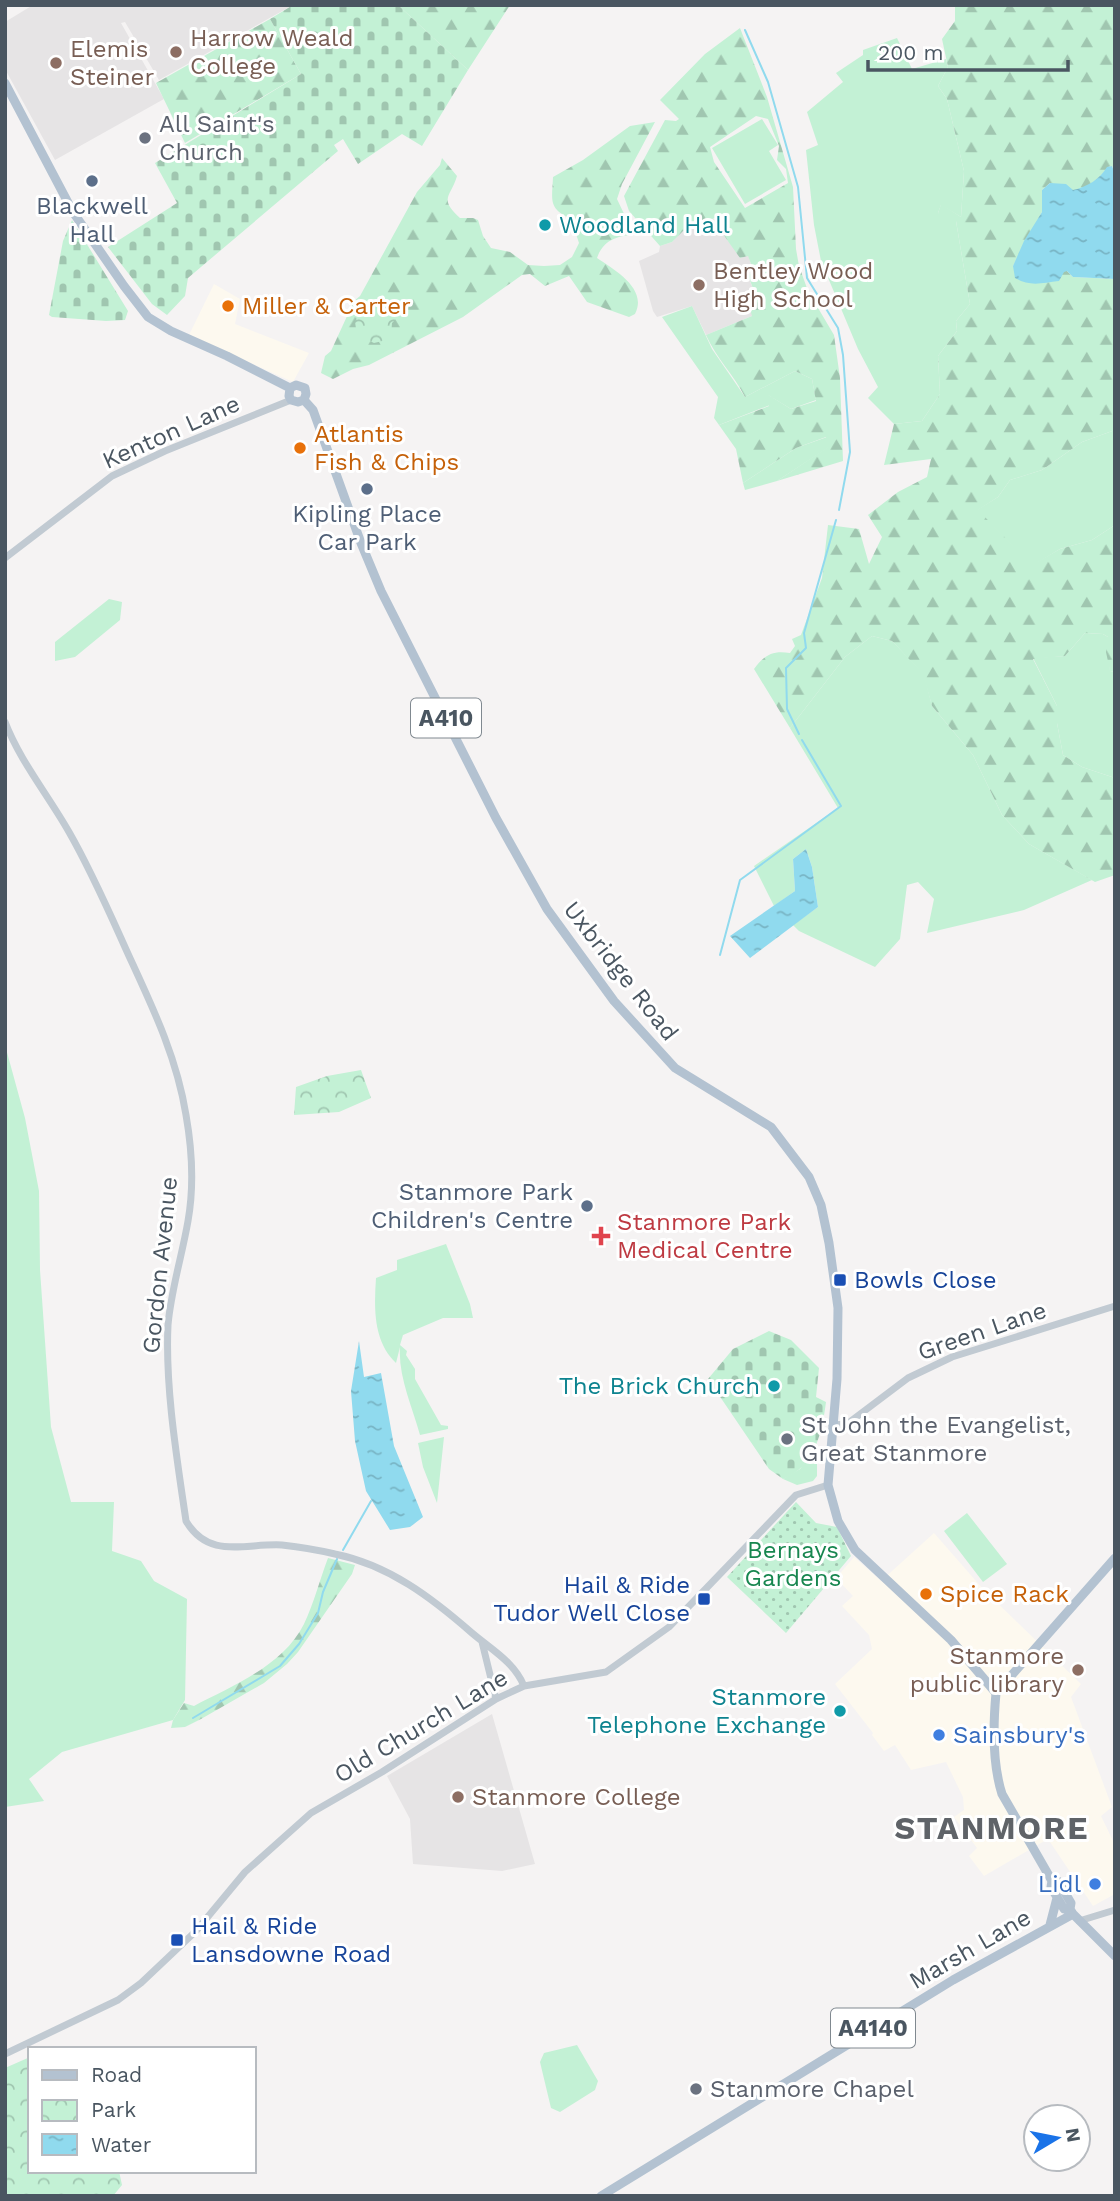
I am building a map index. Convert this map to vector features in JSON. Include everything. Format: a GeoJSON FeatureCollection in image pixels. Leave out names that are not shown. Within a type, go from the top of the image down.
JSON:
{"type":"FeatureCollection","features":[{"type":"Feature","properties":{"kind":"main road"},"geometry":{"type":"LineString","coordinates":[[5,83],[73,212],[148,317],[171,331],[290,388]]}},
{"type":"Feature","properties":{"kind":"main road"},"geometry":{"type":"LineString","coordinates":[[296,385],[304,388],[304,400],[291,400],[290,388],[296,385]]}},
{"type":"Feature","properties":{"kind":"main road","name":"Uxbridge Road"},"geometry":{"type":"LineString","coordinates":[[304,400],[313,410],[367,558],[382,591],[496,818],[547,909],[614,1001],[675,1068],[771,1127],[810,1177],[821,1205],[838,1308],[837,1379],[828,1485],[838,1521],[855,1550],[951,1640],[996,1693]]}},
{"type":"Feature","properties":{"kind":"main road"},"geometry":{"type":"LineString","coordinates":[[1115,1558],[996,1693],[994,1747],[999,1784],[1006,1802],[1052,1881],[1051,1886],[1057,1898],[1064,1909],[1074,1915],[1115,1956]]}},
{"type":"Feature","properties":{"kind":"main road"},"geometry":{"type":"LineString","coordinates":[[1052,1881],[1058,1881],[1071,1903],[1074,1915]]}},
{"type":"Feature","properties":{"kind":"main road"},"geometry":{"type":"LineString","coordinates":[[1050,1925],[1057,1898]]}},
{"type":"Feature","properties":{"kind":"main road","name":"Marsh Lane"},"geometry":{"type":"LineString","coordinates":[[601,2196],[953,1980],[1050,1925],[1074,1915]]}},
{"type":"Feature","properties":{"kind":"street","name":"Kenton Lane"},"geometry":{"type":"LineString","coordinates":[[5,558],[112,476],[165,451],[291,400]]}},
{"type":"Feature","properties":{"kind":"street","name":"Gordon Avenue"},"geometry":{"type":"LineString","coordinates":[[5,722],[15,746],[66,826],[94,877],[168,1044],[179,1079],[189,1133],[190,1195],[188,1222],[172,1294],[167,1354],[186,1521],[204,1541],[219,1546],[284,1545],[343,1556],[397,1577],[432,1599],[501,1655],[519,1674],[524,1686]]}},
{"type":"Feature","properties":{"kind":"street","name":"Green Lane"},"geometry":{"type":"LineString","coordinates":[[832,1425],[847,1424],[908,1378],[952,1357],[1115,1306]]}},
{"type":"Feature","properties":{"kind":"street","name":"Old Church Lane"},"geometry":{"type":"LineString","coordinates":[[5,2054],[123,1997],[141,1983],[189,1938],[245,1872],[311,1813],[382,1772],[496,1699],[524,1686],[606,1672],[669,1627],[796,1495],[828,1485]]}},
{"type":"Feature","properties":{"kind":"street"},"geometry":{"type":"LineString","coordinates":[[482,1641],[496,1699]]}},
{"type":"Feature","properties":{"kind":"street"},"geometry":{"type":"LineString","coordinates":[[1074,1915],[1115,1910]]}},
{"type":"Feature","properties":{"kind":"shaded area"},"geometry":{"type":"Polygon","coordinates":[[[33,5],[293,5],[159,80],[125,22],[121,23],[164,99],[55,160],[5,69],[5,22],[33,5]]]}},
{"type":"Feature","properties":{"kind":"shaded area","name":"Bentley Wood High School"},"geometry":{"type":"Polygon","coordinates":[[[718,217],[725,237],[737,252],[748,255],[754,273],[748,276],[755,294],[752,316],[706,335],[692,306],[657,317],[639,261],[659,252],[660,246],[672,242],[682,231],[718,217]]]}},
{"type":"Feature","properties":{"kind":"shaded area"},"geometry":{"type":"Polygon","coordinates":[[[214,284],[240,299],[235,324],[309,353],[293,382],[189,335],[214,284]]]}},
{"type":"Feature","properties":{"kind":"shaded area"},"geometry":{"type":"Polygon","coordinates":[[[934,1533],[983,1589],[1081,1684],[1071,1697],[1112,1807],[1101,1816],[1115,1845],[1115,1894],[1093,1906],[1048,1839],[984,1876],[969,1856],[977,1848],[954,1817],[964,1810],[963,1797],[946,1762],[911,1770],[895,1745],[884,1751],[835,1684],[872,1649],[869,1635],[842,1606],[853,1596],[836,1578],[854,1557],[881,1581],[934,1533]]]}},
{"type":"Feature","properties":{"kind":"shaded area","name":"Stanmore College"},"geometry":{"type":"Polygon","coordinates":[[[492,1714],[535,1864],[502,1871],[413,1864],[410,1819],[387,1776],[492,1714]]]}},
{"type":"Feature","properties":{"kind":"green space"},"geometry":{"type":"Polygon","coordinates":[[[293,5],[398,5],[468,70],[422,146],[402,134],[358,164],[343,139],[334,145],[338,151],[188,278],[185,296],[167,315],[152,304],[108,247],[177,203],[155,163],[301,74],[270,19],[293,5]]]}},
{"type":"Feature","properties":{"kind":"green space"},"geometry":{"type":"Polygon","coordinates":[[[398,5],[510,5],[468,70],[398,5]]]}},
{"type":"Feature","properties":{"kind":"green space"},"geometry":{"type":"Polygon","coordinates":[[[955,5],[1115,5],[1115,174],[1112,166],[1088,186],[1078,190],[1050,183],[1042,190],[1042,212],[1013,266],[1067,271],[1073,277],[1115,279],[1115,430],[1082,442],[1042,470],[1010,480],[998,497],[978,510],[1032,565],[1060,549],[1092,540],[1115,525],[1115,672],[1110,671],[1106,652],[1108,637],[1103,634],[1085,633],[1065,656],[1033,659],[1057,706],[1063,755],[1082,767],[1115,778],[1115,875],[1095,882],[1029,844],[1002,815],[973,755],[932,706],[923,674],[892,641],[872,636],[845,657],[790,728],[754,669],[769,655],[790,653],[795,646],[792,639],[801,635],[822,578],[828,525],[859,529],[869,564],[882,537],[868,515],[898,492],[927,477],[931,459],[884,465],[894,424],[922,421],[940,394],[938,356],[957,331],[956,321],[970,304],[956,221],[944,224],[938,213],[941,204],[961,217],[964,171],[947,99],[938,86],[948,67],[942,39],[955,21],[955,5]]]}},
{"type":"Feature","properties":{"kind":"green space"},"geometry":{"type":"Polygon","coordinates":[[[270,19],[301,74],[185,143],[156,83],[270,19]]]}},
{"type":"Feature","properties":{"kind":"green space"},"geometry":{"type":"Polygon","coordinates":[[[740,28],[767,97],[793,187],[799,266],[808,291],[834,335],[840,378],[843,461],[777,481],[828,447],[826,437],[796,448],[743,483],[736,449],[719,425],[769,406],[767,394],[791,409],[816,401],[812,379],[795,371],[745,397],[706,335],[752,316],[747,298],[755,294],[748,275],[754,272],[748,256],[740,258],[725,237],[717,217],[683,231],[672,242],[660,246],[629,211],[624,196],[665,120],[679,119],[660,100],[705,54],[740,28]],[[756,116],[710,147],[714,162],[745,208],[788,183],[786,169],[777,160],[779,146],[768,119],[756,116]]]}},
{"type":"Feature","properties":{"kind":"green space"},"geometry":{"type":"Polygon","coordinates":[[[897,38],[912,69],[946,59],[948,67],[938,86],[947,99],[964,171],[961,217],[941,205],[938,213],[956,221],[970,304],[956,321],[957,331],[938,356],[940,394],[922,421],[894,424],[868,398],[878,387],[858,349],[821,261],[814,225],[806,150],[818,145],[807,112],[843,82],[836,73],[863,55],[863,50],[897,38]]]}},
{"type":"Feature","properties":{"kind":"green space"},"geometry":{"type":"Polygon","coordinates":[[[762,119],[778,145],[769,151],[786,180],[745,204],[712,148],[762,119]]]}},
{"type":"Feature","properties":{"kind":"green space"},"geometry":{"type":"Polygon","coordinates":[[[655,122],[622,184],[617,199],[638,234],[608,242],[597,258],[620,274],[633,288],[638,305],[635,314],[629,317],[587,302],[569,276],[545,286],[530,274],[522,275],[463,317],[369,365],[333,379],[321,373],[325,356],[331,351],[354,301],[360,296],[417,192],[440,165],[442,158],[457,176],[448,197],[449,206],[460,218],[478,220],[483,236],[491,248],[510,252],[528,265],[560,265],[572,257],[579,243],[571,219],[558,211],[553,203],[553,177],[583,160],[630,126],[655,122]]]}},
{"type":"Feature","properties":{"kind":"green space"},"geometry":{"type":"Polygon","coordinates":[[[72,220],[128,311],[125,320],[106,321],[49,315],[63,241],[72,220]]]}},
{"type":"Feature","properties":{"kind":"green space"},"geometry":{"type":"Polygon","coordinates":[[[379,296],[389,297],[401,310],[401,314],[392,323],[391,336],[387,340],[374,343],[357,335],[355,322],[365,305],[379,296]]]}},
{"type":"Feature","properties":{"kind":"green space"},"geometry":{"type":"Polygon","coordinates":[[[692,306],[712,349],[745,397],[795,371],[812,379],[816,400],[791,409],[768,395],[770,405],[719,425],[714,418],[718,397],[662,317],[692,306]]]}},
{"type":"Feature","properties":{"kind":"green space"},"geometry":{"type":"Polygon","coordinates":[[[1115,430],[1115,525],[1092,540],[1060,549],[1032,566],[977,510],[998,497],[1010,480],[1042,470],[1082,442],[1115,430]]]}},
{"type":"Feature","properties":{"kind":"green space"},"geometry":{"type":"Polygon","coordinates":[[[827,437],[829,447],[777,481],[745,490],[743,483],[796,448],[827,437]]]}},
{"type":"Feature","properties":{"kind":"green space"},"geometry":{"type":"Polygon","coordinates":[[[109,599],[122,602],[120,620],[75,657],[55,661],[55,642],[109,599]]]}},
{"type":"Feature","properties":{"kind":"green space"},"geometry":{"type":"Polygon","coordinates":[[[1085,633],[1108,637],[1110,671],[1115,672],[1115,778],[1082,767],[1063,755],[1057,706],[1033,658],[1065,656],[1085,633]]]}},
{"type":"Feature","properties":{"kind":"green space"},"geometry":{"type":"Polygon","coordinates":[[[872,636],[892,641],[924,674],[932,706],[973,755],[1002,815],[1029,844],[1092,880],[1024,910],[927,933],[934,899],[918,882],[907,885],[900,939],[875,967],[799,931],[793,925],[818,907],[812,867],[806,849],[793,859],[795,891],[774,906],[754,866],[838,808],[790,728],[845,657],[872,636]]]}},
{"type":"Feature","properties":{"kind":"green space"},"geometry":{"type":"Polygon","coordinates":[[[5,1045],[25,1118],[39,1191],[40,1270],[51,1427],[71,1502],[114,1502],[112,1551],[141,1561],[154,1581],[187,1599],[185,1700],[173,1720],[62,1752],[29,1779],[44,1801],[5,1807],[5,1045]]]}},
{"type":"Feature","properties":{"kind":"green space"},"geometry":{"type":"Polygon","coordinates":[[[361,1070],[371,1098],[339,1112],[294,1115],[296,1087],[327,1076],[361,1070]]]}},
{"type":"Feature","properties":{"kind":"green space"},"geometry":{"type":"Polygon","coordinates":[[[446,1244],[473,1318],[443,1318],[403,1335],[400,1345],[407,1351],[406,1355],[415,1369],[415,1379],[441,1425],[448,1426],[448,1429],[420,1435],[403,1380],[400,1347],[396,1363],[388,1354],[379,1334],[375,1312],[376,1278],[397,1270],[397,1260],[446,1244]]]}},
{"type":"Feature","properties":{"kind":"green space"},"geometry":{"type":"Polygon","coordinates":[[[769,1331],[791,1340],[819,1368],[816,1397],[826,1402],[819,1436],[810,1457],[803,1466],[783,1479],[769,1469],[708,1379],[733,1349],[769,1331]]]}},
{"type":"Feature","properties":{"kind":"green space"},"geometry":{"type":"Polygon","coordinates":[[[444,1437],[437,1503],[423,1467],[418,1443],[444,1437]]]}},
{"type":"Feature","properties":{"kind":"green space"},"geometry":{"type":"Polygon","coordinates":[[[817,1446],[817,1476],[813,1481],[797,1485],[783,1479],[800,1469],[817,1446]]]}},
{"type":"Feature","properties":{"kind":"green space","name":"Bernays Gardens"},"geometry":{"type":"Polygon","coordinates":[[[796,1502],[816,1523],[837,1527],[851,1556],[786,1633],[727,1577],[796,1502]]]}},
{"type":"Feature","properties":{"kind":"green space"},"geometry":{"type":"Polygon","coordinates":[[[967,1513],[1007,1564],[983,1582],[944,1531],[967,1513]]]}},
{"type":"Feature","properties":{"kind":"green space"},"geometry":{"type":"Polygon","coordinates":[[[328,1558],[355,1565],[352,1574],[287,1664],[264,1683],[201,1719],[185,1727],[171,1728],[184,1703],[194,1706],[224,1691],[283,1652],[304,1624],[328,1558]]]}},
{"type":"Feature","properties":{"kind":"green space"},"geometry":{"type":"Polygon","coordinates":[[[577,2045],[598,2081],[595,2090],[560,2112],[551,2108],[540,2062],[544,2053],[577,2045]]]}},
{"type":"Feature","properties":{"kind":"green space"},"geometry":{"type":"Polygon","coordinates":[[[28,2058],[28,2173],[119,2173],[122,2185],[113,2196],[5,2196],[5,2068],[28,2058]]]}},
{"type":"Feature","properties":{"kind":"water"},"geometry":{"type":"Polygon","coordinates":[[[1112,166],[1115,174],[1115,279],[1073,277],[1067,271],[1059,281],[1047,283],[1031,283],[1015,278],[1013,266],[1024,241],[1042,212],[1042,190],[1050,183],[1066,184],[1073,190],[1078,189],[1093,182],[1107,167],[1112,166]]]}},
{"type":"Feature","properties":{"kind":"water"},"geometry":{"type":"Polygon","coordinates":[[[806,849],[812,867],[818,907],[750,958],[730,936],[795,891],[793,859],[806,849]]]}},
{"type":"Feature","properties":{"kind":"water"},"geometry":{"type":"Polygon","coordinates":[[[359,1341],[364,1377],[381,1373],[394,1446],[423,1517],[410,1527],[390,1530],[366,1491],[355,1441],[351,1391],[359,1341]]]}},
{"type":"Feature","properties":{"kind":"waterway"},"geometry":{"type":"LineString","coordinates":[[745,30],[768,82],[798,187],[807,278],[838,328],[843,355],[850,452],[839,510]]}},
{"type":"Feature","properties":{"kind":"waterway"},"geometry":{"type":"LineString","coordinates":[[799,734],[787,709],[786,668],[806,648],[804,633],[836,520]]}},
{"type":"Feature","properties":{"kind":"waterway"},"geometry":{"type":"LineString","coordinates":[[720,955],[740,880],[841,806],[802,740]]}},
{"type":"Feature","properties":{"kind":"waterway"},"geometry":{"type":"LineString","coordinates":[[343,1550],[371,1501]]}},
{"type":"Feature","properties":{"kind":"waterway"},"geometry":{"type":"LineString","coordinates":[[193,1718],[280,1666],[299,1644],[318,1613],[323,1592],[337,1559]]}},
{"type":"Feature","properties":{"kind":"place","name":"Harrow Weald College"},"geometry":{"type":"Point","coordinates":[176,52]}},
{"type":"Feature","properties":{"kind":"place","name":"Elemis Steiner"},"geometry":{"type":"Point","coordinates":[56,63]}},
{"type":"Feature","properties":{"kind":"place","name":"All Saint's Church"},"geometry":{"type":"Point","coordinates":[145,138]}},
{"type":"Feature","properties":{"kind":"place","name":"Blackwell Hall"},"geometry":{"type":"Point","coordinates":[92,181]}},
{"type":"Feature","properties":{"kind":"place","name":"Woodland Hall"},"geometry":{"type":"Point","coordinates":[545,225]}},
{"type":"Feature","properties":{"kind":"place","name":"Bentley Wood High School"},"geometry":{"type":"Point","coordinates":[699,285]}},
{"type":"Feature","properties":{"kind":"place","name":"Miller & Carter"},"geometry":{"type":"Point","coordinates":[228,306]}},
{"type":"Feature","properties":{"kind":"place","name":"Atlantis Fish & Chips"},"geometry":{"type":"Point","coordinates":[300,448]}},
{"type":"Feature","properties":{"kind":"place","name":"Kipling Place Car Park"},"geometry":{"type":"Point","coordinates":[367,489]}},
{"type":"Feature","properties":{"kind":"place","name":"Stanmore Park Children's Centre"},"geometry":{"type":"Point","coordinates":[587,1206]}},
{"type":"Feature","properties":{"kind":"place","name":"Stanmore Park Medical Centre"},"geometry":{"type":"Point","coordinates":[601,1236]}},
{"type":"Feature","properties":{"kind":"place","name":"Bowls Close"},"geometry":{"type":"Point","coordinates":[840,1280]}},
{"type":"Feature","properties":{"kind":"place","name":"The Brick Church"},"geometry":{"type":"Point","coordinates":[774,1386]}},
{"type":"Feature","properties":{"kind":"place","name":"St John the Evangelist, Great Stanmore"},"geometry":{"type":"Point","coordinates":[787,1439]}},
{"type":"Feature","properties":{"kind":"place","name":"Spice Rack"},"geometry":{"type":"Point","coordinates":[926,1594]}},
{"type":"Feature","properties":{"kind":"place","name":"Hail & Ride Tudor Well Close"},"geometry":{"type":"Point","coordinates":[704,1599]}},
{"type":"Feature","properties":{"kind":"place","name":"Stanmore public library"},"geometry":{"type":"Point","coordinates":[1078,1670]}},
{"type":"Feature","properties":{"kind":"place","name":"Stanmore Telephone Exchange"},"geometry":{"type":"Point","coordinates":[840,1711]}},
{"type":"Feature","properties":{"kind":"place","name":"Sainsbury's"},"geometry":{"type":"Point","coordinates":[939,1735]}},
{"type":"Feature","properties":{"kind":"place","name":"Stanmore College"},"geometry":{"type":"Point","coordinates":[458,1797]}},
{"type":"Feature","properties":{"kind":"place","name":"Lidl"},"geometry":{"type":"Point","coordinates":[1095,1884]}},
{"type":"Feature","properties":{"kind":"place","name":"Hail & Ride Lansdowne Road"},"geometry":{"type":"Point","coordinates":[177,1940]}},
{"type":"Feature","properties":{"kind":"place","name":"Stanmore Chapel"},"geometry":{"type":"Point","coordinates":[696,2089]}},
{"type":"Feature","properties":{"kind":"district","name":"STANMORE"},"geometry":{"type":"Point","coordinates":[992,1828]}}]}
